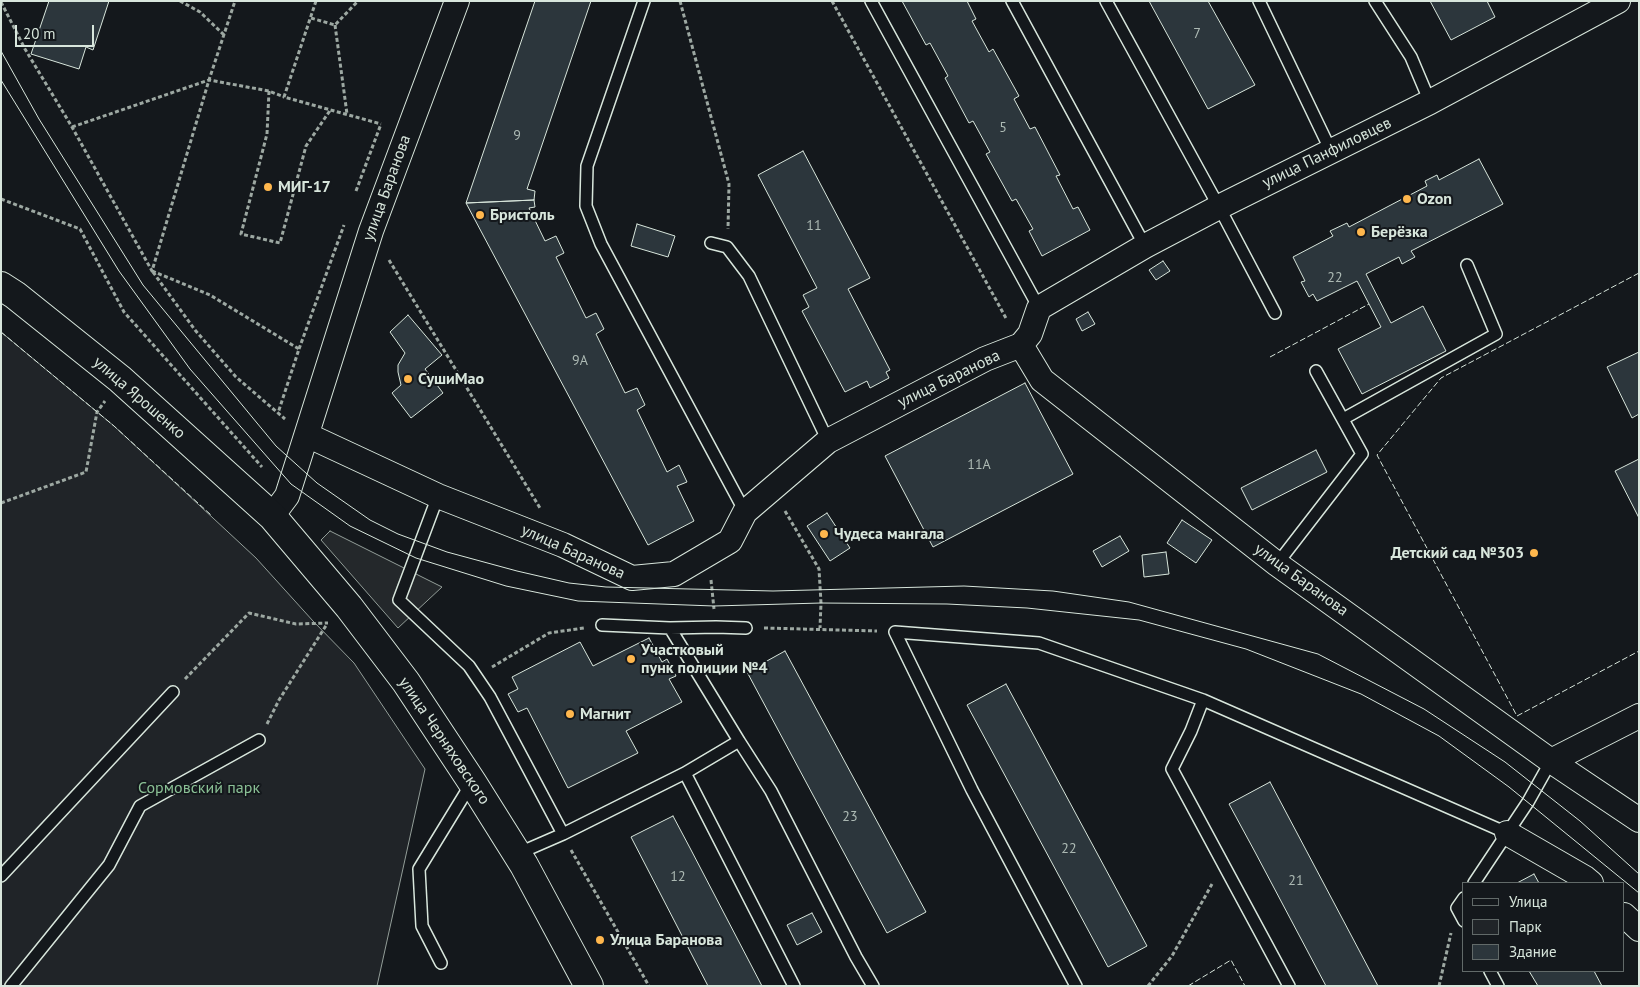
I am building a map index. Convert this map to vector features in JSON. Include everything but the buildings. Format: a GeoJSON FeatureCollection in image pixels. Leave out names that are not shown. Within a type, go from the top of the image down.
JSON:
{"type":"FeatureCollection","features":[{"type":"Feature","properties":{"kind":"main road","name":"улица Ярошенко"},"geometry":{"type":"LineString","coordinates":[[1,286],[15,295],[280,506]]}},
{"type":"Feature","properties":{"kind":"main road","name":"улица Черняховского"},"geometry":{"type":"LineString","coordinates":[[280,506],[349,607],[406,682],[472,782],[518,854],[589,986]]}},
{"type":"Feature","properties":{"kind":"street","name":"улица Баранова"},"geometry":{"type":"LineString","coordinates":[[280,506],[307,435],[371,231],[457,1]]}},
{"type":"Feature","properties":{"kind":"street","name":"улица Панфиловцев"},"geometry":{"type":"LineString","coordinates":[[1039,308],[1145,246],[1430,102],[1618,1]]}},
{"type":"Feature","properties":{"kind":"street","name":"улица Баранова"},"geometry":{"type":"LineString","coordinates":[[307,435],[438,496],[563,545],[632,578],[674,574],[730,541],[745,512],[828,441],[985,359],[1021,345],[1030,334],[1039,308]]}},
{"type":"Feature","properties":{"kind":"street","name":"улица Баранова"},"geometry":{"type":"LineString","coordinates":[[1021,345],[1042,380],[1277,564],[1551,761],[1639,820]]}},
{"type":"Feature","properties":{"kind":"street"},"geometry":{"type":"LineString","coordinates":[[1551,761],[1639,716]]}},
{"type":"Feature","properties":{"kind":"street"},"geometry":{"type":"LineString","coordinates":[[1507,833],[1590,882]]}},
{"type":"Feature","properties":{"kind":"street"},"geometry":{"type":"LineString","coordinates":[[1625,916],[1639,929]]}},
{"type":"Feature","properties":{"kind":"lane"},"geometry":{"type":"LineString","coordinates":[[644,1],[587,166],[586,206],[601,244],[745,512]]}},
{"type":"Feature","properties":{"kind":"lane"},"geometry":{"type":"LineString","coordinates":[[871,1],[1039,308]]}},
{"type":"Feature","properties":{"kind":"lane"},"geometry":{"type":"LineString","coordinates":[[1012,1],[1145,246]]}},
{"type":"Feature","properties":{"kind":"lane"},"geometry":{"type":"LineString","coordinates":[[1106,1],[1275,313]]}},
{"type":"Feature","properties":{"kind":"lane"},"geometry":{"type":"LineString","coordinates":[[1259,1],[1331,151]]}},
{"type":"Feature","properties":{"kind":"lane"},"geometry":{"type":"LineString","coordinates":[[1375,1],[1411,57],[1430,102]]}},
{"type":"Feature","properties":{"kind":"lane"},"geometry":{"type":"LineString","coordinates":[[710,243],[727,247],[749,276],[828,441]]}},
{"type":"Feature","properties":{"kind":"lane"},"geometry":{"type":"LineString","coordinates":[[1343,418],[1496,334],[1467,265]]}},
{"type":"Feature","properties":{"kind":"lane"},"geometry":{"type":"LineString","coordinates":[[1277,564],[1362,454],[1316,371]]}},
{"type":"Feature","properties":{"kind":"lane"},"geometry":{"type":"LineString","coordinates":[[438,496],[399,600],[469,666],[490,697],[562,834]]}},
{"type":"Feature","properties":{"kind":"lane"},"geometry":{"type":"LineString","coordinates":[[602,626],[746,628]]}},
{"type":"Feature","properties":{"kind":"lane"},"geometry":{"type":"LineString","coordinates":[[670,628],[771,791],[856,957],[873,986]]}},
{"type":"Feature","properties":{"kind":"lane"},"geometry":{"type":"LineString","coordinates":[[895,632],[1039,643],[1203,700],[1507,833]]}},
{"type":"Feature","properties":{"kind":"lane"},"geometry":{"type":"LineString","coordinates":[[895,632],[972,790],[1076,986]]}},
{"type":"Feature","properties":{"kind":"lane"},"geometry":{"type":"LineString","coordinates":[[1,876],[172,692]]}},
{"type":"Feature","properties":{"kind":"lane"},"geometry":{"type":"LineString","coordinates":[[1203,700],[1191,731],[1172,769],[1289,986]]}},
{"type":"Feature","properties":{"kind":"lane"},"geometry":{"type":"LineString","coordinates":[[11,986],[109,865],[140,806],[259,740]]}},
{"type":"Feature","properties":{"kind":"lane"},"geometry":{"type":"LineString","coordinates":[[518,854],[685,773],[739,740]]}},
{"type":"Feature","properties":{"kind":"lane"},"geometry":{"type":"LineString","coordinates":[[1475,882],[1528,802],[1551,761]]}},
{"type":"Feature","properties":{"kind":"lane"},"geometry":{"type":"LineString","coordinates":[[685,773],[794,986]]}},
{"type":"Feature","properties":{"kind":"lane"},"geometry":{"type":"LineString","coordinates":[[441,963],[422,926],[419,869],[472,782]]}},
{"type":"Feature","properties":{"kind":"lane"},"geometry":{"type":"LineString","coordinates":[[1462,901],[1457,908],[1462,917]]}},
{"type":"Feature","properties":{"kind":"lane"},"geometry":{"type":"LineString","coordinates":[[1491,972],[1498,986]]}},
{"type":"Feature","properties":{"kind":"path"},"geometry":{"type":"LineString","coordinates":[[180,1],[200,12],[224,36]]}},
{"type":"Feature","properties":{"kind":"path"},"geometry":{"type":"LineString","coordinates":[[152,271],[234,1]]}},
{"type":"Feature","properties":{"kind":"path"},"geometry":{"type":"LineString","coordinates":[[284,97],[316,1]]}},
{"type":"Feature","properties":{"kind":"path"},"geometry":{"type":"LineString","coordinates":[[335,25],[358,1]]}},
{"type":"Feature","properties":{"kind":"path"},"geometry":{"type":"LineString","coordinates":[[680,1],[729,184],[727,247]]}},
{"type":"Feature","properties":{"kind":"path"},"geometry":{"type":"LineString","coordinates":[[832,1],[1021,345]]}},
{"type":"Feature","properties":{"kind":"path"},"geometry":{"type":"LineString","coordinates":[[1,2],[25,49],[72,127],[152,271],[195,330],[236,376],[278,413],[307,435]]}},
{"type":"Feature","properties":{"kind":"path"},"geometry":{"type":"LineString","coordinates":[[311,18],[335,25]]}},
{"type":"Feature","properties":{"kind":"path"},"geometry":{"type":"LineString","coordinates":[[335,25],[347,114]]}},
{"type":"Feature","properties":{"kind":"path"},"geometry":{"type":"LineString","coordinates":[[72,127],[209,80],[269,91],[284,97],[388,126]]}},
{"type":"Feature","properties":{"kind":"path"},"geometry":{"type":"LineString","coordinates":[[269,91],[267,134],[241,234],[280,243],[306,146],[331,109]]}},
{"type":"Feature","properties":{"kind":"path"},"geometry":{"type":"LineString","coordinates":[[354,199],[381,124]]}},
{"type":"Feature","properties":{"kind":"path"},"geometry":{"type":"LineString","coordinates":[[1,199],[80,229],[124,312],[280,506]]}},
{"type":"Feature","properties":{"kind":"path"},"geometry":{"type":"LineString","coordinates":[[278,413],[299,349],[347,218]]}},
{"type":"Feature","properties":{"kind":"path"},"geometry":{"type":"LineString","coordinates":[[371,231],[563,545]]}},
{"type":"Feature","properties":{"kind":"path"},"geometry":{"type":"LineString","coordinates":[[152,271],[210,295],[299,349]]}},
{"type":"Feature","properties":{"kind":"path"},"geometry":{"type":"LineString","coordinates":[[1,503],[86,472],[97,412],[120,379]]}},
{"type":"Feature","properties":{"kind":"path"},"geometry":{"type":"LineString","coordinates":[[773,489],[819,568],[822,603],[820,628]]}},
{"type":"Feature","properties":{"kind":"path"},"geometry":{"type":"LineString","coordinates":[[708,554],[716,627]]}},
{"type":"Feature","properties":{"kind":"path"},"geometry":{"type":"LineString","coordinates":[[259,740],[279,700],[327,624],[349,607]]}},
{"type":"Feature","properties":{"kind":"path"},"geometry":{"type":"LineString","coordinates":[[172,692],[249,613],[296,624],[327,624]]}},
{"type":"Feature","properties":{"kind":"path"},"geometry":{"type":"LineString","coordinates":[[476,677],[549,634],[602,626]]}},
{"type":"Feature","properties":{"kind":"path"},"geometry":{"type":"LineString","coordinates":[[746,628],[820,628],[895,632]]}},
{"type":"Feature","properties":{"kind":"path"},"geometry":{"type":"LineString","coordinates":[[562,834],[649,986]]}},
{"type":"Feature","properties":{"kind":"path"},"geometry":{"type":"LineString","coordinates":[[1148,986],[1172,956],[1223,863]]}},
{"type":"Feature","properties":{"kind":"path"},"geometry":{"type":"LineString","coordinates":[[1439,986],[1457,908]]}},
{"type":"Feature","properties":{"kind":"green space","name":"Сормовский парк"},"geometry":{"type":"Polygon","coordinates":[[[1,332],[114,426],[256,558],[354,663],[425,769],[377,986],[1,986],[1,332]]]}},
{"type":"Feature","properties":{"kind":"shaded area"},"geometry":{"type":"Polygon","coordinates":[[[330,531],[442,587],[398,628],[321,540],[330,531]]]}},
{"type":"Feature","properties":{"kind":"tram line"},"geometry":{"type":"LineString","coordinates":[[1,51],[39,119],[143,285],[276,446],[317,483],[370,520],[398,534],[447,552],[569,583],[606,587],[773,591],[964,586],[1053,591],[1129,602],[1318,654],[1424,709],[1505,762],[1580,821],[1639,874]]}},
{"type":"Feature","properties":{"kind":"tram line"},"geometry":{"type":"LineString","coordinates":[[1,80],[119,271],[190,369],[291,484],[350,526],[416,558],[506,586],[578,601],[714,606],[821,603],[947,604],[1027,608],[1139,620],[1246,649],[1361,694],[1439,736],[1509,787],[1639,893]]}},
{"type":"Feature","properties":{"kind":"fence"},"geometry":{"type":"LineString","coordinates":[[1639,273],[1441,378],[1377,455],[1517,716],[1639,651]]}},
{"type":"Feature","properties":{"kind":"fence"},"geometry":{"type":"LineString","coordinates":[[1270,357],[1369,304]]}},
{"type":"Feature","properties":{"kind":"fence"},"geometry":{"type":"LineString","coordinates":[[1,332],[114,426],[211,515]]}},
{"type":"Feature","properties":{"kind":"fence"},"geometry":{"type":"LineString","coordinates":[[1188,986],[1231,960],[1245,986]]}},
{"type":"Feature","properties":{"kind":"place","name":"МИГ-17"},"geometry":{"type":"Point","coordinates":[268,187]}},
{"type":"Feature","properties":{"kind":"place","name":"Ozon"},"geometry":{"type":"Point","coordinates":[1407,199]}},
{"type":"Feature","properties":{"kind":"place","name":"Бристоль"},"geometry":{"type":"Point","coordinates":[480,215]}},
{"type":"Feature","properties":{"kind":"place","name":"Берёзка"},"geometry":{"type":"Point","coordinates":[1361,232]}},
{"type":"Feature","properties":{"kind":"place","name":"СушиМао"},"geometry":{"type":"Point","coordinates":[408,379]}},
{"type":"Feature","properties":{"kind":"place","name":"Чудеса мангала"},"geometry":{"type":"Point","coordinates":[824,534]}},
{"type":"Feature","properties":{"kind":"place","name":"Детский сад №303"},"geometry":{"type":"Point","coordinates":[1534,553]}},
{"type":"Feature","properties":{"kind":"place","name":"Участковый пунк полиции №4"},"geometry":{"type":"Point","coordinates":[631,659]}},
{"type":"Feature","properties":{"kind":"place","name":"Магнит"},"geometry":{"type":"Point","coordinates":[570,714]}},
{"type":"Feature","properties":{"kind":"place","name":"Улица Баранова"},"geometry":{"type":"Point","coordinates":[600,940]}}]}
